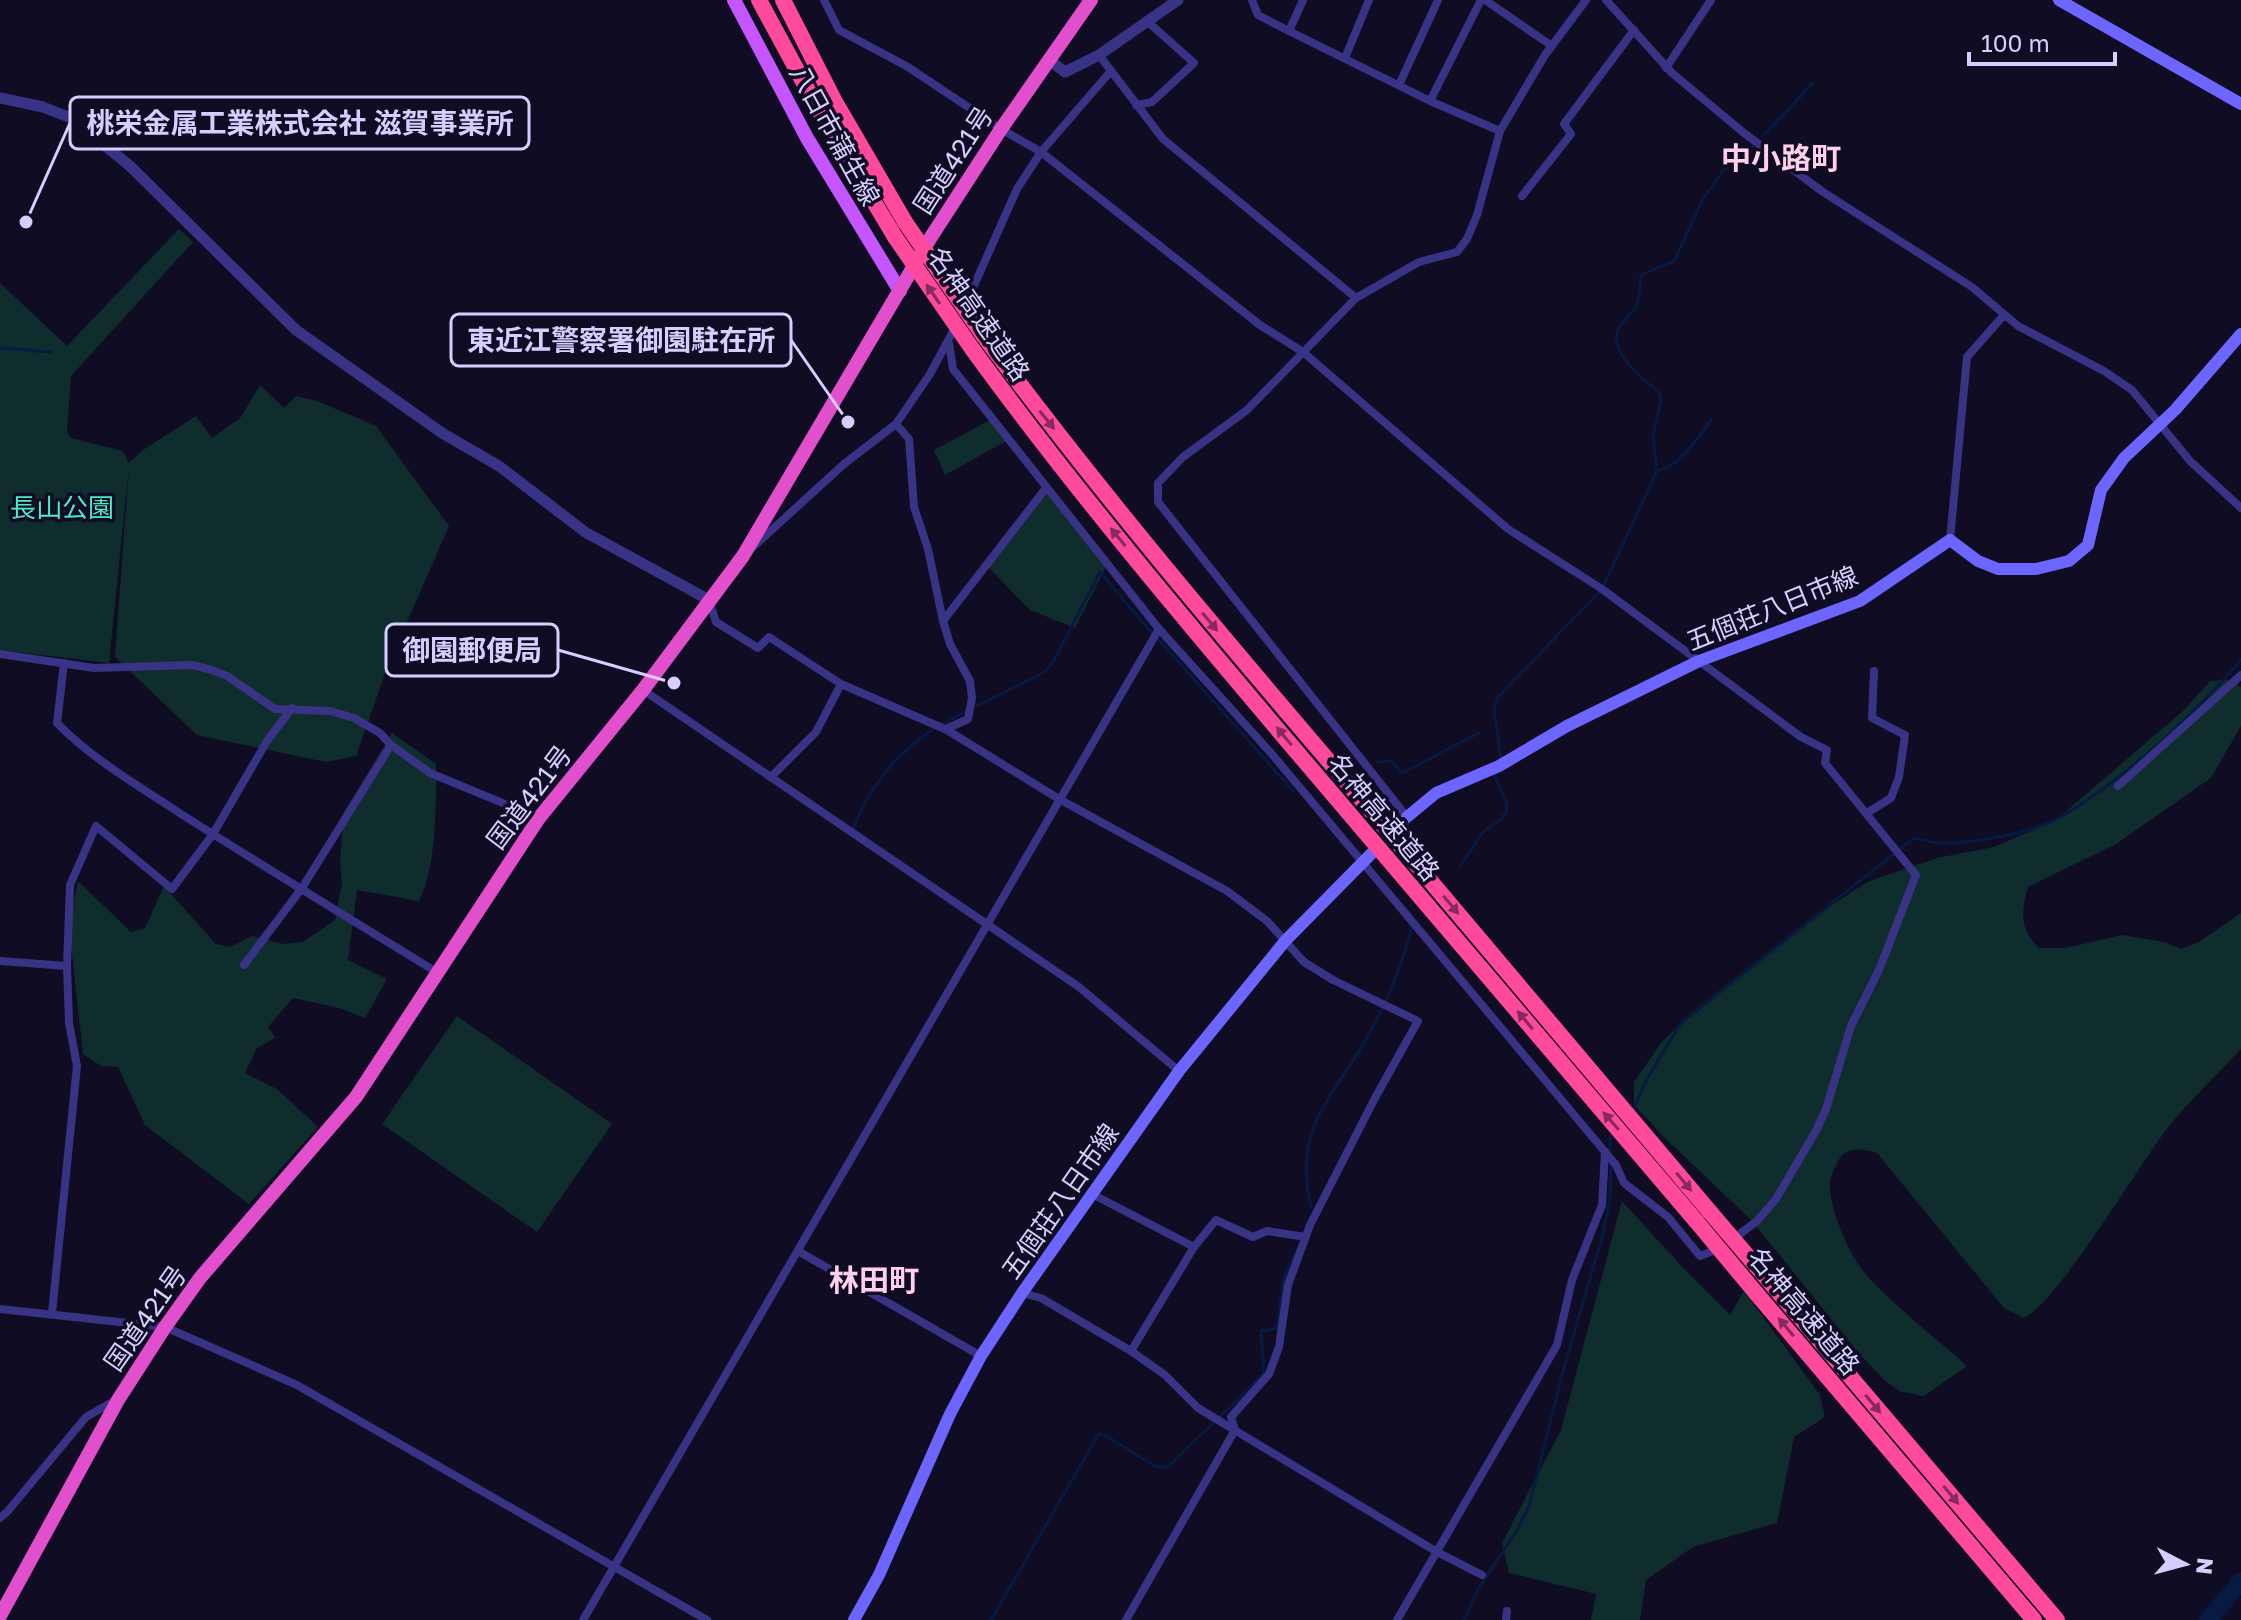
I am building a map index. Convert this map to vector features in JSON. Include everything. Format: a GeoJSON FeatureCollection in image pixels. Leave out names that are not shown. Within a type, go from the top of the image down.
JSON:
{"type":"FeatureCollection","features":[{"type":"Feature","properties":{"kind":"highway","name":"名神高速道路"},"geometry":{"type":"LineString","coordinates":[[783,0],[834,100],[905,222],[1033,403],[1149,548],[1589,1067],[1653,1157],[1895,1443],[2034,1620]]}},
{"type":"Feature","properties":{"kind":"highway","name":"国道421号"},"geometry":{"type":"LineString","coordinates":[[0,1616],[118,1400],[165,1327],[200,1278],[356,1097],[539,818],[643,690],[743,556],[931,237],[1001,129],[1091,0]]}},
{"type":"Feature","properties":{"kind":"highway","name":"名神高速道路"},"geometry":{"type":"LineString","coordinates":[[761,4],[818,109],[895,237],[1020,414],[1117,536],[1575,1080],[1653,1157]]}},
{"type":"Feature","properties":{"kind":"highway","name":"名神高速道路"},"geometry":{"type":"LineString","coordinates":[[1895,1443],[2057,1620]]}},
{"type":"Feature","properties":{"kind":"main road","name":"八日市蒲生線"},"geometry":{"type":"LineString","coordinates":[[734,0],[807,138],[877,258],[900,291]]}},
{"type":"Feature","properties":{"kind":"main road"},"geometry":{"type":"LineString","coordinates":[[2059,0],[2239,99]]}},
{"type":"Feature","properties":{"kind":"main road"},"geometry":{"type":"LineString","coordinates":[[1950,540],[1978,561],[1998,569],[2036,569],[2069,561],[2088,545],[2101,490],[2124,458],[2159,425],[2241,334]]}},
{"type":"Feature","properties":{"kind":"main road","name":"五個荘八日市線"},"geometry":{"type":"LineString","coordinates":[[1407,817],[1436,793],[1502,765],[1567,726],[1699,661],[1860,601],[1950,540]]}},
{"type":"Feature","properties":{"kind":"main road","name":"五個荘八日市線"},"geometry":{"type":"LineString","coordinates":[[854,1620],[879,1575],[950,1414],[981,1356],[1022,1293],[1179,1071],[1286,940],[1372,853]]}},
{"type":"Feature","properties":{"kind":"street"},"geometry":{"type":"LineString","coordinates":[[824,0],[839,30],[908,67],[1041,152],[1260,325],[1303,352],[1508,529],[1602,589],[1801,737],[1827,750],[1825,763],[1916,875],[1879,970],[1851,1026],[1817,1129],[1776,1199],[1757,1221],[1716,1251],[1700,1256],[1668,1217],[1624,1183],[1616,1165],[1271,753],[1159,629],[953,369],[949,343]]}},
{"type":"Feature","properties":{"kind":"street"},"geometry":{"type":"LineString","coordinates":[[1049,60],[1065,72],[1099,55],[1178,0]]}},
{"type":"Feature","properties":{"kind":"street"},"geometry":{"type":"LineString","coordinates":[[1252,0],[1258,15],[1430,101],[1500,131]]}},
{"type":"Feature","properties":{"kind":"street"},"geometry":{"type":"LineString","coordinates":[[1289,31],[1303,0]]}},
{"type":"Feature","properties":{"kind":"street"},"geometry":{"type":"LineString","coordinates":[[1345,58],[1369,0]]}},
{"type":"Feature","properties":{"kind":"street"},"geometry":{"type":"LineString","coordinates":[[1399,85],[1438,0]]}},
{"type":"Feature","properties":{"kind":"street"},"geometry":{"type":"LineString","coordinates":[[1430,101],[1483,0],[1552,46]]}},
{"type":"Feature","properties":{"kind":"street"},"geometry":{"type":"LineString","coordinates":[[1407,817],[1158,502],[1158,483],[1183,457],[1247,410],[1356,298],[1419,262],[1457,252],[1467,239],[1477,215],[1500,131],[1552,46],[1586,0]]}},
{"type":"Feature","properties":{"kind":"street"},"geometry":{"type":"LineString","coordinates":[[1606,0],[1666,68],[1744,133],[1823,192],[1972,287],[2004,315],[2034,335],[2132,390],[2190,461],[2241,508]]}},
{"type":"Feature","properties":{"kind":"street"},"geometry":{"type":"LineString","coordinates":[[1666,68],[1711,0]]}},
{"type":"Feature","properties":{"kind":"street"},"geometry":{"type":"LineString","coordinates":[[1136,105],[1152,102],[1194,63],[1148,22]]}},
{"type":"Feature","properties":{"kind":"street"},"geometry":{"type":"LineString","coordinates":[[1522,196],[1571,134],[1564,124],[1634,30]]}},
{"type":"Feature","properties":{"kind":"street"},"geometry":{"type":"LineString","coordinates":[[1099,55],[1163,139],[1356,298]]}},
{"type":"Feature","properties":{"kind":"street"},"geometry":{"type":"LineString","coordinates":[[743,556],[844,464],[896,424],[949,343],[1017,189],[1041,152],[1110,72]]}},
{"type":"Feature","properties":{"kind":"street"},"geometry":{"type":"LineString","coordinates":[[0,98],[43,107],[71,118],[130,166],[296,330],[442,433],[499,466],[585,532],[709,600],[716,622],[758,648],[769,637],[841,684],[946,729],[1059,799],[1227,891],[1267,921],[1304,962],[1333,980],[1418,1021],[1375,1098],[1306,1237],[1288,1285],[1279,1347],[1269,1374],[1231,1417],[1235,1430],[1126,1620]]}},
{"type":"Feature","properties":{"kind":"street"},"geometry":{"type":"LineString","coordinates":[[1950,540],[1967,357],[2004,315]]}},
{"type":"Feature","properties":{"kind":"street"},"geometry":{"type":"LineString","coordinates":[[896,424],[909,439],[914,507],[928,549],[943,621],[950,644],[970,681],[972,698],[968,719],[946,729]]}},
{"type":"Feature","properties":{"kind":"street"},"geometry":{"type":"LineString","coordinates":[[943,621],[1046,488]]}},
{"type":"Feature","properties":{"kind":"street"},"geometry":{"type":"LineString","coordinates":[[583,1620],[1159,629]]}},
{"type":"Feature","properties":{"kind":"street"},"geometry":{"type":"LineString","coordinates":[[0,654],[94,668],[192,665],[227,676],[275,709],[330,711],[354,718],[380,733],[391,745],[430,773],[539,818]]}},
{"type":"Feature","properties":{"kind":"street"},"geometry":{"type":"LineString","coordinates":[[64,663],[57,723],[69,735],[125,777],[213,834],[438,973]]}},
{"type":"Feature","properties":{"kind":"street"},"geometry":{"type":"LineString","coordinates":[[1867,813],[1891,798],[1899,777],[1905,735],[1872,718],[1874,671]]}},
{"type":"Feature","properties":{"kind":"street"},"geometry":{"type":"LineString","coordinates":[[2118,786],[2241,675]]}},
{"type":"Feature","properties":{"kind":"street"},"geometry":{"type":"LineString","coordinates":[[771,777],[816,732],[841,684]]}},
{"type":"Feature","properties":{"kind":"street"},"geometry":{"type":"LineString","coordinates":[[643,690],[988,922],[1079,987],[1179,1071]]}},
{"type":"Feature","properties":{"kind":"street"},"geometry":{"type":"LineString","coordinates":[[52,1313],[77,1066],[69,1023],[67,966],[70,885],[96,826],[172,889],[213,834],[267,741],[292,708]]}},
{"type":"Feature","properties":{"kind":"street"},"geometry":{"type":"LineString","coordinates":[[244,965],[302,888],[391,745]]}},
{"type":"Feature","properties":{"kind":"street"},"geometry":{"type":"LineString","coordinates":[[0,961],[67,966]]}},
{"type":"Feature","properties":{"kind":"street"},"geometry":{"type":"LineString","coordinates":[[1397,1620],[1557,1345],[1572,1280],[1602,1205],[1606,1153]]}},
{"type":"Feature","properties":{"kind":"street"},"geometry":{"type":"LineString","coordinates":[[1092,1194],[1194,1247]]}},
{"type":"Feature","properties":{"kind":"street"},"geometry":{"type":"LineString","coordinates":[[1131,1351],[1194,1247],[1216,1220],[1253,1237],[1267,1231],[1306,1237]]}},
{"type":"Feature","properties":{"kind":"street"},"geometry":{"type":"LineString","coordinates":[[798,1251],[981,1356]]}},
{"type":"Feature","properties":{"kind":"street"},"geometry":{"type":"LineString","coordinates":[[1022,1293],[1041,1298],[1131,1351],[1165,1375],[1198,1408],[1437,1552],[1482,1575]]}},
{"type":"Feature","properties":{"kind":"street"},"geometry":{"type":"LineString","coordinates":[[0,1309],[165,1327],[297,1385],[707,1620]]}},
{"type":"Feature","properties":{"kind":"street"},"geometry":{"type":"LineString","coordinates":[[0,1518],[86,1417],[118,1400]]}},
{"type":"Feature","properties":{"kind":"green space","name":"長山公園"},"geometry":{"type":"Polygon","coordinates":[[[179,229],[193,242],[71,376],[67,432],[71,438],[123,451],[129,463],[143,450],[196,416],[212,438],[240,418],[260,385],[284,408],[296,396],[317,401],[376,426],[449,526],[387,668],[356,756],[326,762],[197,735],[115,657],[129,466],[109,663],[0,650],[0,283],[67,346],[179,229]]]}},
{"type":"Feature","properties":{"kind":"green space"},"geometry":{"type":"Polygon","coordinates":[[[992,419],[1008,440],[945,475],[934,450],[992,419]]]}},
{"type":"Feature","properties":{"kind":"green space"},"geometry":{"type":"Polygon","coordinates":[[[1046,488],[1107,565],[1075,628],[1030,610],[988,567],[1046,488]]]}},
{"type":"Feature","properties":{"kind":"green space"},"geometry":{"type":"Polygon","coordinates":[[[2227,680],[2241,687],[2241,726],[2211,778],[2116,844],[2028,887],[2023,919],[2028,934],[2039,948],[2066,948],[2122,935],[2164,942],[2181,949],[2199,942],[2241,913],[2241,1049],[2170,1125],[2077,1261],[2038,1307],[2023,1318],[2004,1308],[1877,1153],[1859,1150],[1843,1154],[1831,1176],[1830,1193],[1842,1233],[1855,1259],[1905,1313],[1967,1366],[1924,1396],[1899,1391],[1857,1351],[1752,1221],[1634,1105],[1634,1082],[1661,1043],[1692,1012],[1802,925],[1867,882],[1937,858],[1994,847],[2056,820],[2184,710],[2210,681],[2227,680]]]}},
{"type":"Feature","properties":{"kind":"green space"},"geometry":{"type":"Polygon","coordinates":[[[392,733],[436,764],[434,834],[425,887],[419,901],[357,890],[348,960],[387,979],[365,1018],[339,1008],[293,998],[268,1027],[275,1038],[257,1048],[245,1073],[277,1089],[318,1127],[249,1204],[145,1125],[118,1067],[101,1066],[83,1054],[69,927],[78,881],[131,932],[145,928],[164,886],[216,944],[230,947],[252,936],[283,944],[303,942],[335,920],[342,883],[340,862],[344,812],[392,733]]]}},
{"type":"Feature","properties":{"kind":"green space"},"geometry":{"type":"Polygon","coordinates":[[[457,1016],[612,1124],[537,1232],[382,1124],[457,1016]]]}},
{"type":"Feature","properties":{"kind":"green space"},"geometry":{"type":"Polygon","coordinates":[[[1622,1201],[1730,1315],[1744,1291],[1820,1395],[1825,1417],[1794,1437],[1777,1523],[1693,1547],[1646,1580],[1640,1620],[1591,1620],[1596,1594],[1509,1573],[1502,1543],[1561,1430],[1622,1201]]]}},
{"type":"Feature","properties":{"kind":"waterway"},"geometry":{"type":"LineString","coordinates":[[1765,134],[1813,83]]}},
{"type":"Feature","properties":{"kind":"waterway"},"geometry":{"type":"LineString","coordinates":[[1501,760],[1494,709],[1498,697],[1602,589],[1657,471],[1653,435],[1660,393],[1624,358],[1619,350],[1617,332],[1636,306],[1641,275],[1674,261],[1703,199],[1723,171],[1753,146]]}},
{"type":"Feature","properties":{"kind":"waterway"},"geometry":{"type":"LineString","coordinates":[[0,348],[51,352]]}},
{"type":"Feature","properties":{"kind":"waterway"},"geometry":{"type":"LineString","coordinates":[[1657,471],[1680,458],[1711,419]]}},
{"type":"Feature","properties":{"kind":"waterway"},"geometry":{"type":"LineString","coordinates":[[977,706],[1045,672],[1100,572],[1151,632]]}},
{"type":"Feature","properties":{"kind":"waterway"},"geometry":{"type":"LineString","coordinates":[[1158,639],[1294,792]]}},
{"type":"Feature","properties":{"kind":"waterway"},"geometry":{"type":"LineString","coordinates":[[1633,1110],[1647,1079],[1681,1023],[1914,838],[1957,843],[2005,836],[2051,822],[2110,784],[2158,745],[2241,660]]}},
{"type":"Feature","properties":{"kind":"waterway"},"geometry":{"type":"LineString","coordinates":[[942,724],[966,711]]}},
{"type":"Feature","properties":{"kind":"waterway"},"geometry":{"type":"LineString","coordinates":[[854,827],[885,772],[906,750],[932,730]]}},
{"type":"Feature","properties":{"kind":"waterway"},"geometry":{"type":"LineString","coordinates":[[1378,762],[1392,761],[1402,773],[1479,733]]}},
{"type":"Feature","properties":{"kind":"waterway"},"geometry":{"type":"LineString","coordinates":[[1460,867],[1483,832],[1507,811],[1496,773]]}},
{"type":"Feature","properties":{"kind":"waterway"},"geometry":{"type":"LineString","coordinates":[[1311,1207],[1307,1155],[1319,1114],[1382,1008],[1412,927]]}},
{"type":"Feature","properties":{"kind":"waterway"},"geometry":{"type":"LineString","coordinates":[[1610,1153],[1610,1137],[1613,1134]]}},
{"type":"Feature","properties":{"kind":"waterway"},"geometry":{"type":"LineString","coordinates":[[1464,1620],[1478,1589],[1518,1529],[1529,1506],[1564,1368],[1603,1234],[1610,1198],[1611,1164]]}},
{"type":"Feature","properties":{"kind":"waterway"},"geometry":{"type":"LineString","coordinates":[[991,1620],[1098,1435],[1103,1434],[1155,1466],[1168,1467],[1264,1372],[1261,1331],[1277,1328],[1284,1278],[1296,1253]]}},
{"type":"Feature","properties":{"kind":"waterway"},"geometry":{"type":"LineString","coordinates":[[2208,1620],[2241,1581]]}},
{"type":"Feature","properties":{"kind":"tunnel"},"geometry":{"type":"LineString","coordinates":[[1385,840],[1407,817]]}},
{"type":"Feature","properties":{"kind":"place","name":"桃栄金属工業株式会社 滋賀事業所"},"geometry":{"type":"Point","coordinates":[26,222]}},
{"type":"Feature","properties":{"kind":"place","name":"東近江警察署御園駐在所"},"geometry":{"type":"Point","coordinates":[848,422]}},
{"type":"Feature","properties":{"kind":"place","name":"御園郵便局"},"geometry":{"type":"Point","coordinates":[674,683]}},
{"type":"Feature","properties":{"kind":"district","name":"中小路町"},"geometry":{"type":"Point","coordinates":[1781,158]}},
{"type":"Feature","properties":{"kind":"district","name":"林田町"},"geometry":{"type":"Point","coordinates":[874,1280]}}]}
